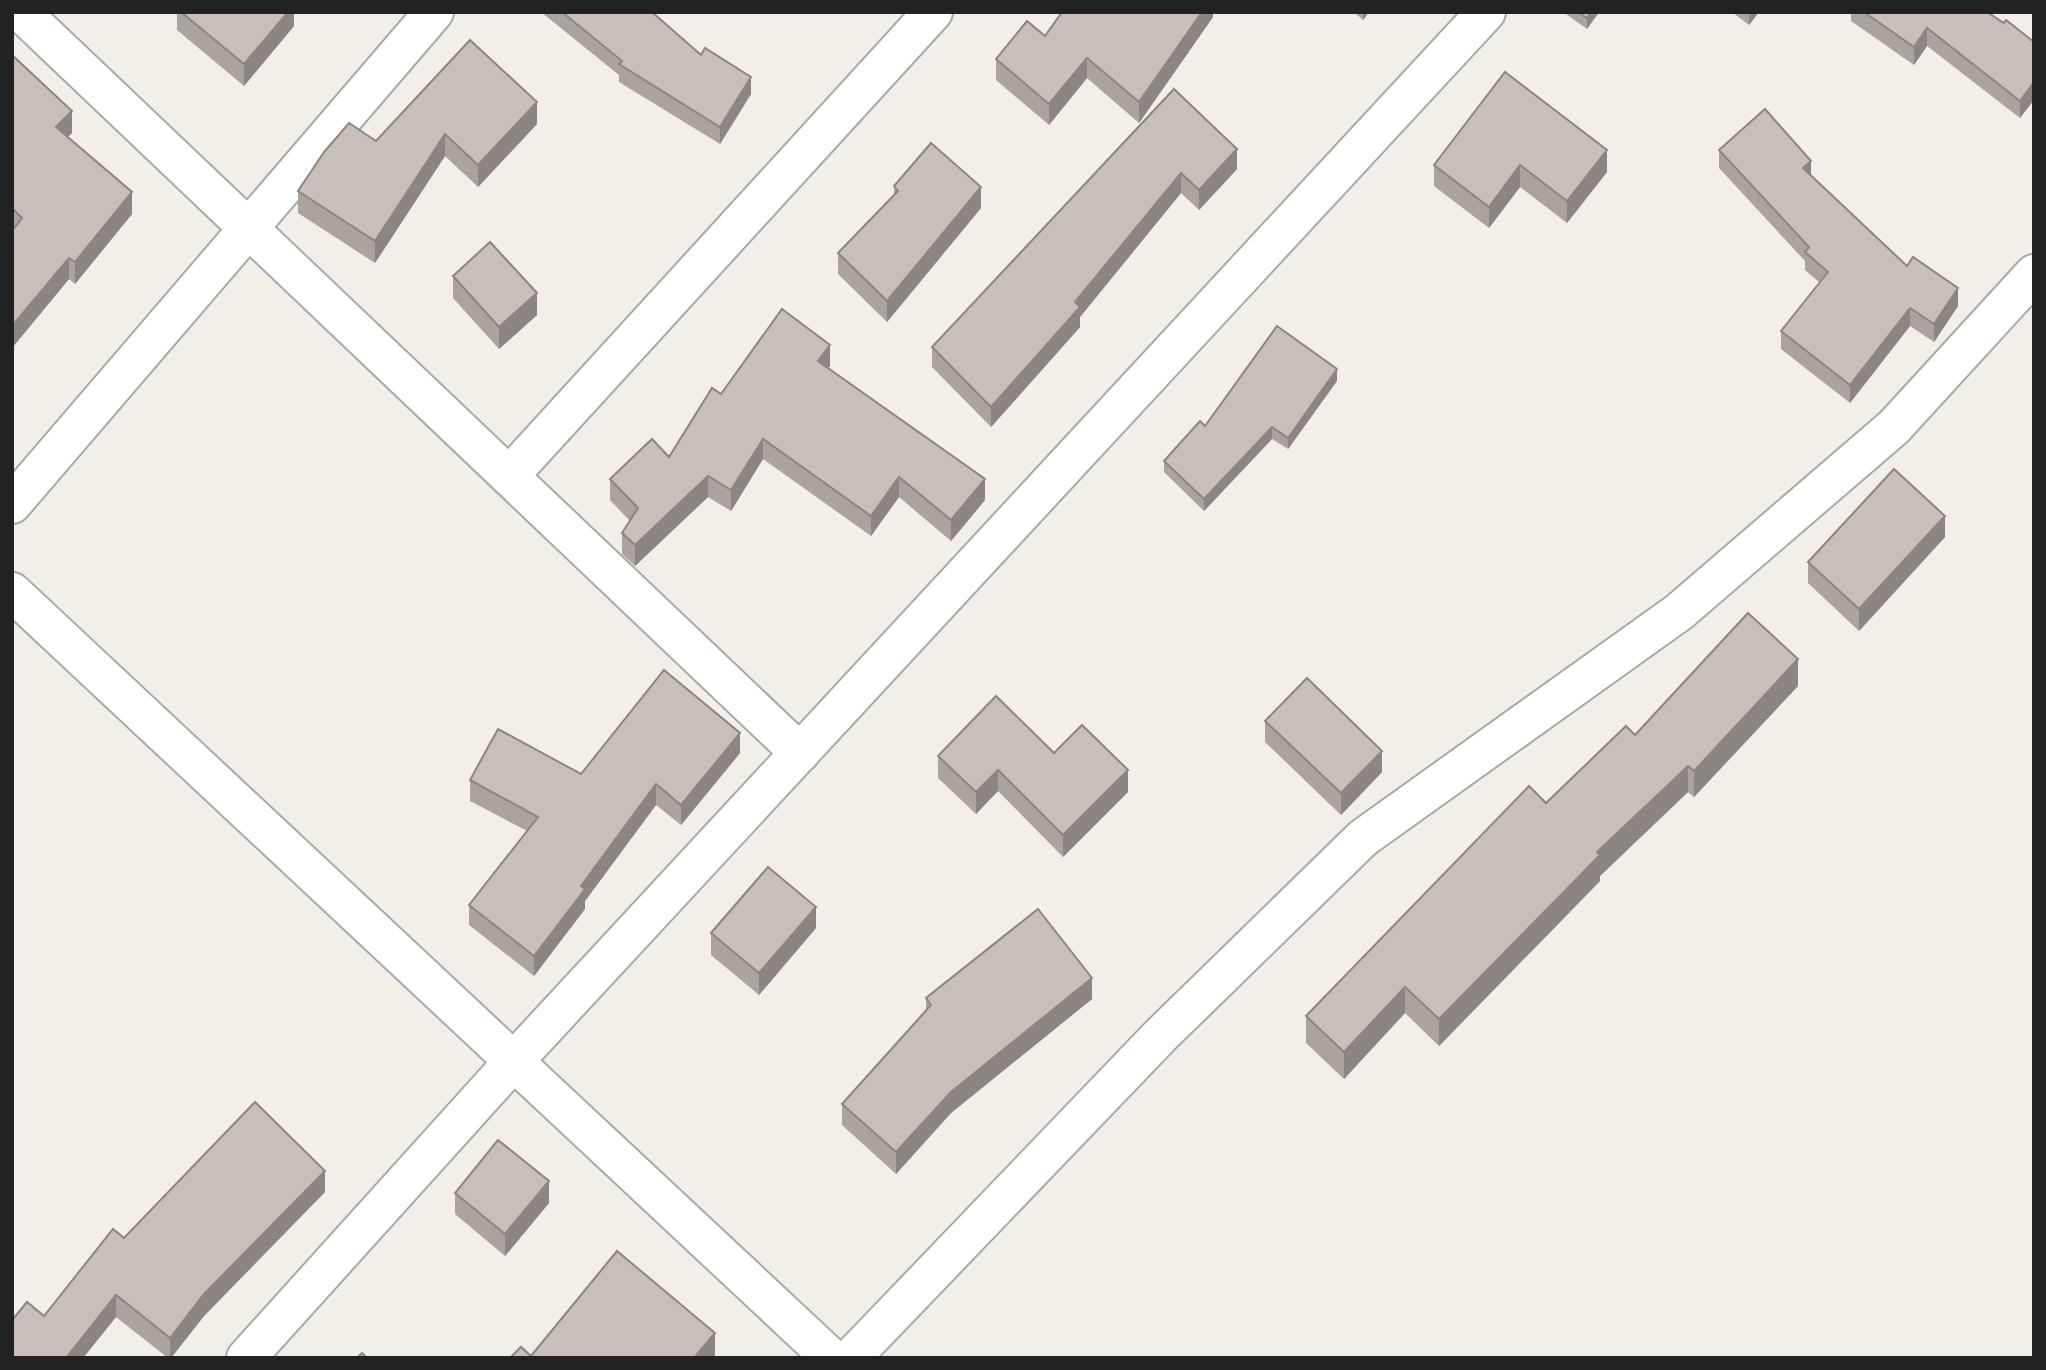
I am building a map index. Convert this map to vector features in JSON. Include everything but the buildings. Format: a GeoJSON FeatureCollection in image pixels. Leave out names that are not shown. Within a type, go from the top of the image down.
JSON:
{"type":"FeatureCollection","features":[{"type":"Feature","properties":{"kind":"street"},"geometry":{"type":"LineString","coordinates":[[21,12],[800,753]]}},
{"type":"Feature","properties":{"kind":"street"},"geometry":{"type":"LineString","coordinates":[[12,504],[434,12]]}},
{"type":"Feature","properties":{"kind":"street"},"geometry":{"type":"LineString","coordinates":[[509,476],[933,12]]}},
{"type":"Feature","properties":{"kind":"street"},"geometry":{"type":"LineString","coordinates":[[246,1358],[514,1061],[1486,12]]}},
{"type":"Feature","properties":{"kind":"street"},"geometry":{"type":"LineString","coordinates":[[851,1358],[1160,1036],[1363,838],[1679,612],[1894,427],[2034,274]]}},
{"type":"Feature","properties":{"kind":"street"},"geometry":{"type":"LineString","coordinates":[[12,592],[831,1358]]}}]}
